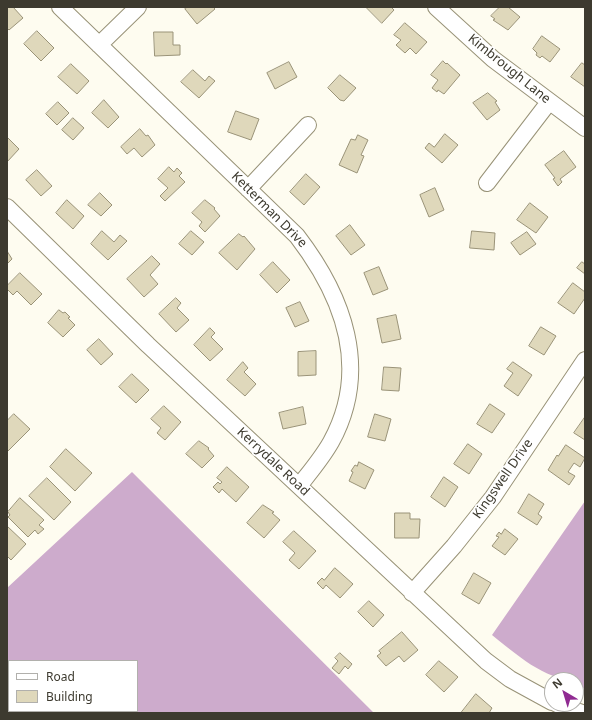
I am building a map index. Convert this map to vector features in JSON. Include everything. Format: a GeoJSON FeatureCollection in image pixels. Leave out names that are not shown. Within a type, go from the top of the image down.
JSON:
{"type":"FeatureCollection","features":[{"type":"Feature","properties":{"kind":"street","name":"Ketterman Drive"},"geometry":{"type":"LineString","coordinates":[[60,7],[296,236],[313,257],[327,280],[338,305],[350,347],[348,393],[341,420],[331,441],[319,461],[299,486]]}},
{"type":"Feature","properties":{"kind":"street"},"geometry":{"type":"LineString","coordinates":[[99,45],[138,7]]}},
{"type":"Feature","properties":{"kind":"street","name":"Kimbrough Lane"},"geometry":{"type":"LineString","coordinates":[[436,7],[493,59],[585,128]]}},
{"type":"Feature","properties":{"kind":"street"},"geometry":{"type":"LineString","coordinates":[[488,183],[549,102]]}},
{"type":"Feature","properties":{"kind":"street"},"geometry":{"type":"LineString","coordinates":[[248,188],[308,125]]}},
{"type":"Feature","properties":{"kind":"street","name":"Kerrydale Road"},"geometry":{"type":"LineString","coordinates":[[7,207],[148,345],[486,661],[523,687],[544,698]]}},
{"type":"Feature","properties":{"kind":"street","name":"Kingswell Drive"},"geometry":{"type":"LineString","coordinates":[[412,593],[454,546],[493,496],[585,360]]}},
{"type":"Feature","properties":{"kind":"shaded area"},"geometry":{"type":"Polygon","coordinates":[[[132,472],[374,713],[7,713],[7,588],[132,472]]]}},
{"type":"Feature","properties":{"kind":"shaded area"},"geometry":{"type":"Polygon","coordinates":[[[585,501],[585,689],[584,672],[544,672],[521,658],[492,635],[585,501]]]}},
{"type":"Feature","properties":{"kind":"building"},"geometry":{"type":"Polygon","coordinates":[[[7,7],[13,7],[23,18],[9,30],[7,28],[7,7]]]}},
{"type":"Feature","properties":{"kind":"building"},"geometry":{"type":"Polygon","coordinates":[[[188,7],[213,7],[215,9],[197,24],[185,9],[188,7]]]}},
{"type":"Feature","properties":{"kind":"building"},"geometry":{"type":"Polygon","coordinates":[[[366,7],[391,7],[394,10],[382,23],[366,7]]]}},
{"type":"Feature","properties":{"kind":"building"},"geometry":{"type":"Polygon","coordinates":[[[500,7],[508,7],[520,17],[508,30],[493,20],[495,19],[491,16],[500,7]]]}},
{"type":"Feature","properties":{"kind":"building"},"geometry":{"type":"Polygon","coordinates":[[[405,23],[427,42],[416,54],[410,48],[405,53],[396,45],[401,40],[394,35],[405,23]]]}},
{"type":"Feature","properties":{"kind":"building"},"geometry":{"type":"Polygon","coordinates":[[[37,31],[54,48],[41,61],[24,44],[37,31]]]}},
{"type":"Feature","properties":{"kind":"building"},"geometry":{"type":"Polygon","coordinates":[[[154,32],[173,32],[173,45],[180,45],[180,55],[155,56],[154,32]]]}},
{"type":"Feature","properties":{"kind":"building"},"geometry":{"type":"Polygon","coordinates":[[[542,36],[560,49],[550,62],[542,56],[540,58],[536,55],[537,53],[533,49],[542,36]]]}},
{"type":"Feature","properties":{"kind":"building"},"geometry":{"type":"Polygon","coordinates":[[[443,61],[460,75],[444,94],[438,90],[437,92],[432,88],[438,80],[431,75],[443,61]]]}},
{"type":"Feature","properties":{"kind":"building"},"geometry":{"type":"Polygon","coordinates":[[[289,62],[297,77],[275,89],[267,73],[289,62]]]}},
{"type":"Feature","properties":{"kind":"building"},"geometry":{"type":"Polygon","coordinates":[[[582,63],[585,65],[585,87],[571,77],[582,63]]]}},
{"type":"Feature","properties":{"kind":"building"},"geometry":{"type":"Polygon","coordinates":[[[71,64],[89,81],[77,94],[58,77],[71,64]]]}},
{"type":"Feature","properties":{"kind":"building"},"geometry":{"type":"Polygon","coordinates":[[[193,70],[205,81],[209,76],[215,81],[199,98],[181,82],[193,70]]]}},
{"type":"Feature","properties":{"kind":"building"},"geometry":{"type":"Polygon","coordinates":[[[340,75],[356,88],[344,101],[340,100],[328,88],[340,75]]]}},
{"type":"Feature","properties":{"kind":"building"},"geometry":{"type":"Polygon","coordinates":[[[488,93],[497,101],[495,102],[500,110],[487,120],[473,103],[488,93]]]}},
{"type":"Feature","properties":{"kind":"building"},"geometry":{"type":"Polygon","coordinates":[[[104,100],[119,117],[108,128],[92,113],[104,100]]]}},
{"type":"Feature","properties":{"kind":"building"},"geometry":{"type":"Polygon","coordinates":[[[58,102],[69,113],[57,125],[46,114],[58,102]]]}},
{"type":"Feature","properties":{"kind":"building"},"geometry":{"type":"Polygon","coordinates":[[[236,111],[259,119],[251,140],[228,132],[236,111]]]}},
{"type":"Feature","properties":{"kind":"building"},"geometry":{"type":"Polygon","coordinates":[[[73,118],[84,128],[73,140],[62,130],[73,118]]]}},
{"type":"Feature","properties":{"kind":"building"},"geometry":{"type":"Polygon","coordinates":[[[140,129],[146,136],[148,135],[155,145],[142,157],[134,148],[127,154],[121,147],[140,129]]]}},
{"type":"Feature","properties":{"kind":"building"},"geometry":{"type":"Polygon","coordinates":[[[445,134],[458,145],[442,163],[425,148],[429,143],[434,147],[445,134]]]}},
{"type":"Feature","properties":{"kind":"building"},"geometry":{"type":"Polygon","coordinates":[[[358,135],[368,140],[361,155],[364,156],[357,173],[339,165],[351,139],[355,140],[358,135]]]}},
{"type":"Feature","properties":{"kind":"building"},"geometry":{"type":"Polygon","coordinates":[[[7,137],[19,149],[7,162],[7,137]]]}},
{"type":"Feature","properties":{"kind":"building"},"geometry":{"type":"Polygon","coordinates":[[[564,151],[576,167],[560,179],[562,182],[558,186],[553,179],[555,178],[545,165],[564,151]]]}},
{"type":"Feature","properties":{"kind":"building"},"geometry":{"type":"Polygon","coordinates":[[[169,167],[174,172],[177,168],[182,173],[179,176],[185,182],[165,201],[160,196],[168,188],[158,179],[169,167]]]}},
{"type":"Feature","properties":{"kind":"building"},"geometry":{"type":"Polygon","coordinates":[[[37,170],[52,186],[41,196],[26,180],[37,170]]]}},
{"type":"Feature","properties":{"kind":"building"},"geometry":{"type":"Polygon","coordinates":[[[306,174],[320,187],[304,205],[290,192],[306,174]]]}},
{"type":"Feature","properties":{"kind":"building"},"geometry":{"type":"Polygon","coordinates":[[[435,188],[444,210],[429,217],[420,195],[435,188]]]}},
{"type":"Feature","properties":{"kind":"building"},"geometry":{"type":"Polygon","coordinates":[[[100,193],[112,205],[101,216],[88,205],[100,193]]]}},
{"type":"Feature","properties":{"kind":"building"},"geometry":{"type":"Polygon","coordinates":[[[67,200],[84,216],[73,229],[56,213],[67,200]]]}},
{"type":"Feature","properties":{"kind":"building"},"geometry":{"type":"Polygon","coordinates":[[[205,200],[215,208],[214,209],[220,216],[205,232],[199,226],[202,222],[192,213],[205,200]]]}},
{"type":"Feature","properties":{"kind":"building"},"geometry":{"type":"Polygon","coordinates":[[[530,203],[548,217],[536,233],[517,220],[530,203]]]}},
{"type":"Feature","properties":{"kind":"building"},"geometry":{"type":"Polygon","coordinates":[[[350,225],[365,245],[351,255],[336,236],[350,225]]]}},
{"type":"Feature","properties":{"kind":"building"},"geometry":{"type":"Polygon","coordinates":[[[102,231],[114,242],[120,235],[127,241],[108,260],[91,244],[102,231]]]}},
{"type":"Feature","properties":{"kind":"building"},"geometry":{"type":"Polygon","coordinates":[[[191,231],[204,242],[192,255],[179,244],[191,231]]]}},
{"type":"Feature","properties":{"kind":"building"},"geometry":{"type":"Polygon","coordinates":[[[472,231],[495,233],[494,250],[470,248],[472,231]]]}},
{"type":"Feature","properties":{"kind":"building"},"geometry":{"type":"Polygon","coordinates":[[[527,232],[536,244],[520,255],[511,243],[527,232]]]}},
{"type":"Feature","properties":{"kind":"building"},"geometry":{"type":"Polygon","coordinates":[[[239,234],[243,237],[244,236],[255,249],[237,270],[219,253],[239,234]]]}},
{"type":"Feature","properties":{"kind":"building"},"geometry":{"type":"Polygon","coordinates":[[[7,251],[12,259],[7,264],[7,251]]]}},
{"type":"Feature","properties":{"kind":"building"},"geometry":{"type":"Polygon","coordinates":[[[152,256],[160,264],[150,275],[158,284],[144,297],[127,279],[152,256]]]}},
{"type":"Feature","properties":{"kind":"building"},"geometry":{"type":"Polygon","coordinates":[[[273,262],[290,280],[277,293],[260,275],[273,262]]]}},
{"type":"Feature","properties":{"kind":"building"},"geometry":{"type":"Polygon","coordinates":[[[582,262],[585,264],[585,274],[577,268],[582,262]]]}},
{"type":"Feature","properties":{"kind":"building"},"geometry":{"type":"Polygon","coordinates":[[[379,267],[388,289],[373,295],[364,273],[379,267]]]}},
{"type":"Feature","properties":{"kind":"building"},"geometry":{"type":"Polygon","coordinates":[[[20,273],[42,294],[31,305],[17,291],[13,295],[7,289],[7,286],[20,273]]]}},
{"type":"Feature","properties":{"kind":"building"},"geometry":{"type":"Polygon","coordinates":[[[573,283],[585,292],[585,298],[574,314],[558,303],[573,283]]]}},
{"type":"Feature","properties":{"kind":"building"},"geometry":{"type":"Polygon","coordinates":[[[176,298],[181,303],[177,308],[189,320],[176,332],[159,314],[176,298]]]}},
{"type":"Feature","properties":{"kind":"building"},"geometry":{"type":"Polygon","coordinates":[[[300,302],[309,321],[295,327],[286,308],[300,302]]]}},
{"type":"Feature","properties":{"kind":"building"},"geometry":{"type":"Polygon","coordinates":[[[59,310],[63,313],[65,312],[70,317],[68,318],[75,325],[63,337],[48,323],[59,310]]]}},
{"type":"Feature","properties":{"kind":"building"},"geometry":{"type":"Polygon","coordinates":[[[396,315],[401,339],[382,343],[377,319],[396,315]]]}},
{"type":"Feature","properties":{"kind":"building"},"geometry":{"type":"Polygon","coordinates":[[[541,327],[556,336],[544,355],[529,346],[541,327]]]}},
{"type":"Feature","properties":{"kind":"building"},"geometry":{"type":"Polygon","coordinates":[[[210,328],[215,333],[211,337],[223,349],[210,361],[194,345],[210,328]]]}},
{"type":"Feature","properties":{"kind":"building"},"geometry":{"type":"Polygon","coordinates":[[[99,339],[113,354],[101,365],[87,350],[99,339]]]}},
{"type":"Feature","properties":{"kind":"building"},"geometry":{"type":"Polygon","coordinates":[[[316,351],[316,375],[298,376],[298,352],[316,351]]]}},
{"type":"Feature","properties":{"kind":"building"},"geometry":{"type":"Polygon","coordinates":[[[243,362],[248,368],[244,372],[256,384],[245,396],[227,380],[243,362]]]}},
{"type":"Feature","properties":{"kind":"building"},"geometry":{"type":"Polygon","coordinates":[[[513,362],[532,375],[518,396],[504,386],[513,373],[507,369],[513,362]]]}},
{"type":"Feature","properties":{"kind":"building"},"geometry":{"type":"Polygon","coordinates":[[[384,367],[401,368],[399,391],[382,390],[384,367]]]}},
{"type":"Feature","properties":{"kind":"building"},"geometry":{"type":"Polygon","coordinates":[[[132,374],[149,390],[136,403],[119,387],[132,374]]]}},
{"type":"Feature","properties":{"kind":"building"},"geometry":{"type":"Polygon","coordinates":[[[490,404],[505,414],[492,433],[477,424],[490,404]]]}},
{"type":"Feature","properties":{"kind":"building"},"geometry":{"type":"Polygon","coordinates":[[[164,406],[181,422],[165,440],[157,433],[161,428],[151,419],[164,406]]]}},
{"type":"Feature","properties":{"kind":"building"},"geometry":{"type":"Polygon","coordinates":[[[303,407],[306,424],[283,429],[279,413],[303,407]]]}},
{"type":"Feature","properties":{"kind":"building"},"geometry":{"type":"Polygon","coordinates":[[[14,414],[30,429],[7,452],[7,421],[14,414]]]}},
{"type":"Feature","properties":{"kind":"building"},"geometry":{"type":"Polygon","coordinates":[[[375,414],[391,419],[385,441],[368,437],[375,414]]]}},
{"type":"Feature","properties":{"kind":"building"},"geometry":{"type":"Polygon","coordinates":[[[585,417],[585,440],[574,433],[585,417]]]}},
{"type":"Feature","properties":{"kind":"building"},"geometry":{"type":"Polygon","coordinates":[[[199,441],[209,448],[208,449],[214,456],[202,468],[186,454],[199,441]]]}},
{"type":"Feature","properties":{"kind":"building"},"geometry":{"type":"Polygon","coordinates":[[[468,444],[482,454],[469,474],[454,464],[468,444]]]}},
{"type":"Feature","properties":{"kind":"building"},"geometry":{"type":"Polygon","coordinates":[[[566,445],[585,458],[580,467],[574,463],[568,472],[575,476],[569,485],[548,470],[557,455],[558,456],[566,445]]]}},
{"type":"Feature","properties":{"kind":"building"},"geometry":{"type":"Polygon","coordinates":[[[66,449],[92,473],[75,491],[50,467],[66,449]]]}},
{"type":"Feature","properties":{"kind":"building"},"geometry":{"type":"Polygon","coordinates":[[[359,462],[374,470],[365,489],[349,481],[353,472],[351,471],[359,462]]]}},
{"type":"Feature","properties":{"kind":"building"},"geometry":{"type":"Polygon","coordinates":[[[227,467],[249,487],[236,502],[222,489],[219,493],[213,487],[218,482],[220,484],[222,482],[217,478],[227,467]]]}},
{"type":"Feature","properties":{"kind":"building"},"geometry":{"type":"Polygon","coordinates":[[[444,477],[458,487],[445,507],[431,497],[444,477]]]}},
{"type":"Feature","properties":{"kind":"building"},"geometry":{"type":"Polygon","coordinates":[[[47,478],[71,502],[54,520],[29,496],[47,478]]]}},
{"type":"Feature","properties":{"kind":"building"},"geometry":{"type":"Polygon","coordinates":[[[529,494],[544,504],[538,514],[542,517],[537,525],[518,513],[529,494]]]}},
{"type":"Feature","properties":{"kind":"building"},"geometry":{"type":"Polygon","coordinates":[[[20,498],[44,520],[39,525],[44,529],[38,534],[35,530],[28,537],[8,517],[10,515],[8,512],[20,498]]]}},
{"type":"Feature","properties":{"kind":"building"},"geometry":{"type":"Polygon","coordinates":[[[263,505],[274,512],[272,513],[280,520],[264,538],[247,523],[263,505]]]}},
{"type":"Feature","properties":{"kind":"building"},"geometry":{"type":"Polygon","coordinates":[[[395,513],[410,513],[410,519],[420,519],[419,538],[395,538],[395,513]]]}},
{"type":"Feature","properties":{"kind":"building"},"geometry":{"type":"Polygon","coordinates":[[[7,526],[26,544],[11,560],[7,556],[7,526]]]}},
{"type":"Feature","properties":{"kind":"building"},"geometry":{"type":"Polygon","coordinates":[[[505,529],[518,539],[505,555],[492,546],[499,537],[496,536],[499,532],[501,534],[505,529]]]}},
{"type":"Feature","properties":{"kind":"building"},"geometry":{"type":"Polygon","coordinates":[[[294,531],[316,551],[299,569],[289,560],[295,553],[283,542],[294,531]]]}},
{"type":"Feature","properties":{"kind":"building"},"geometry":{"type":"Polygon","coordinates":[[[335,568],[353,584],[340,598],[326,585],[323,589],[317,583],[322,578],[324,580],[335,568]]]}},
{"type":"Feature","properties":{"kind":"building"},"geometry":{"type":"Polygon","coordinates":[[[474,573],[491,583],[479,604],[462,594],[474,573]]]}},
{"type":"Feature","properties":{"kind":"building"},"geometry":{"type":"Polygon","coordinates":[[[369,601],[384,615],[373,627],[358,612],[369,601]]]}},
{"type":"Feature","properties":{"kind":"building"},"geometry":{"type":"Polygon","coordinates":[[[402,632],[418,650],[404,662],[399,656],[386,666],[377,656],[381,653],[379,651],[402,632]]]}},
{"type":"Feature","properties":{"kind":"building"},"geometry":{"type":"Polygon","coordinates":[[[340,653],[352,664],[348,669],[345,666],[339,674],[332,668],[338,661],[335,658],[340,653]]]}},
{"type":"Feature","properties":{"kind":"building"},"geometry":{"type":"Polygon","coordinates":[[[439,661],[458,677],[444,692],[426,675],[439,661]]]}},
{"type":"Feature","properties":{"kind":"building"},"geometry":{"type":"Polygon","coordinates":[[[476,694],[492,708],[489,713],[461,713],[476,694]]]}}]}
